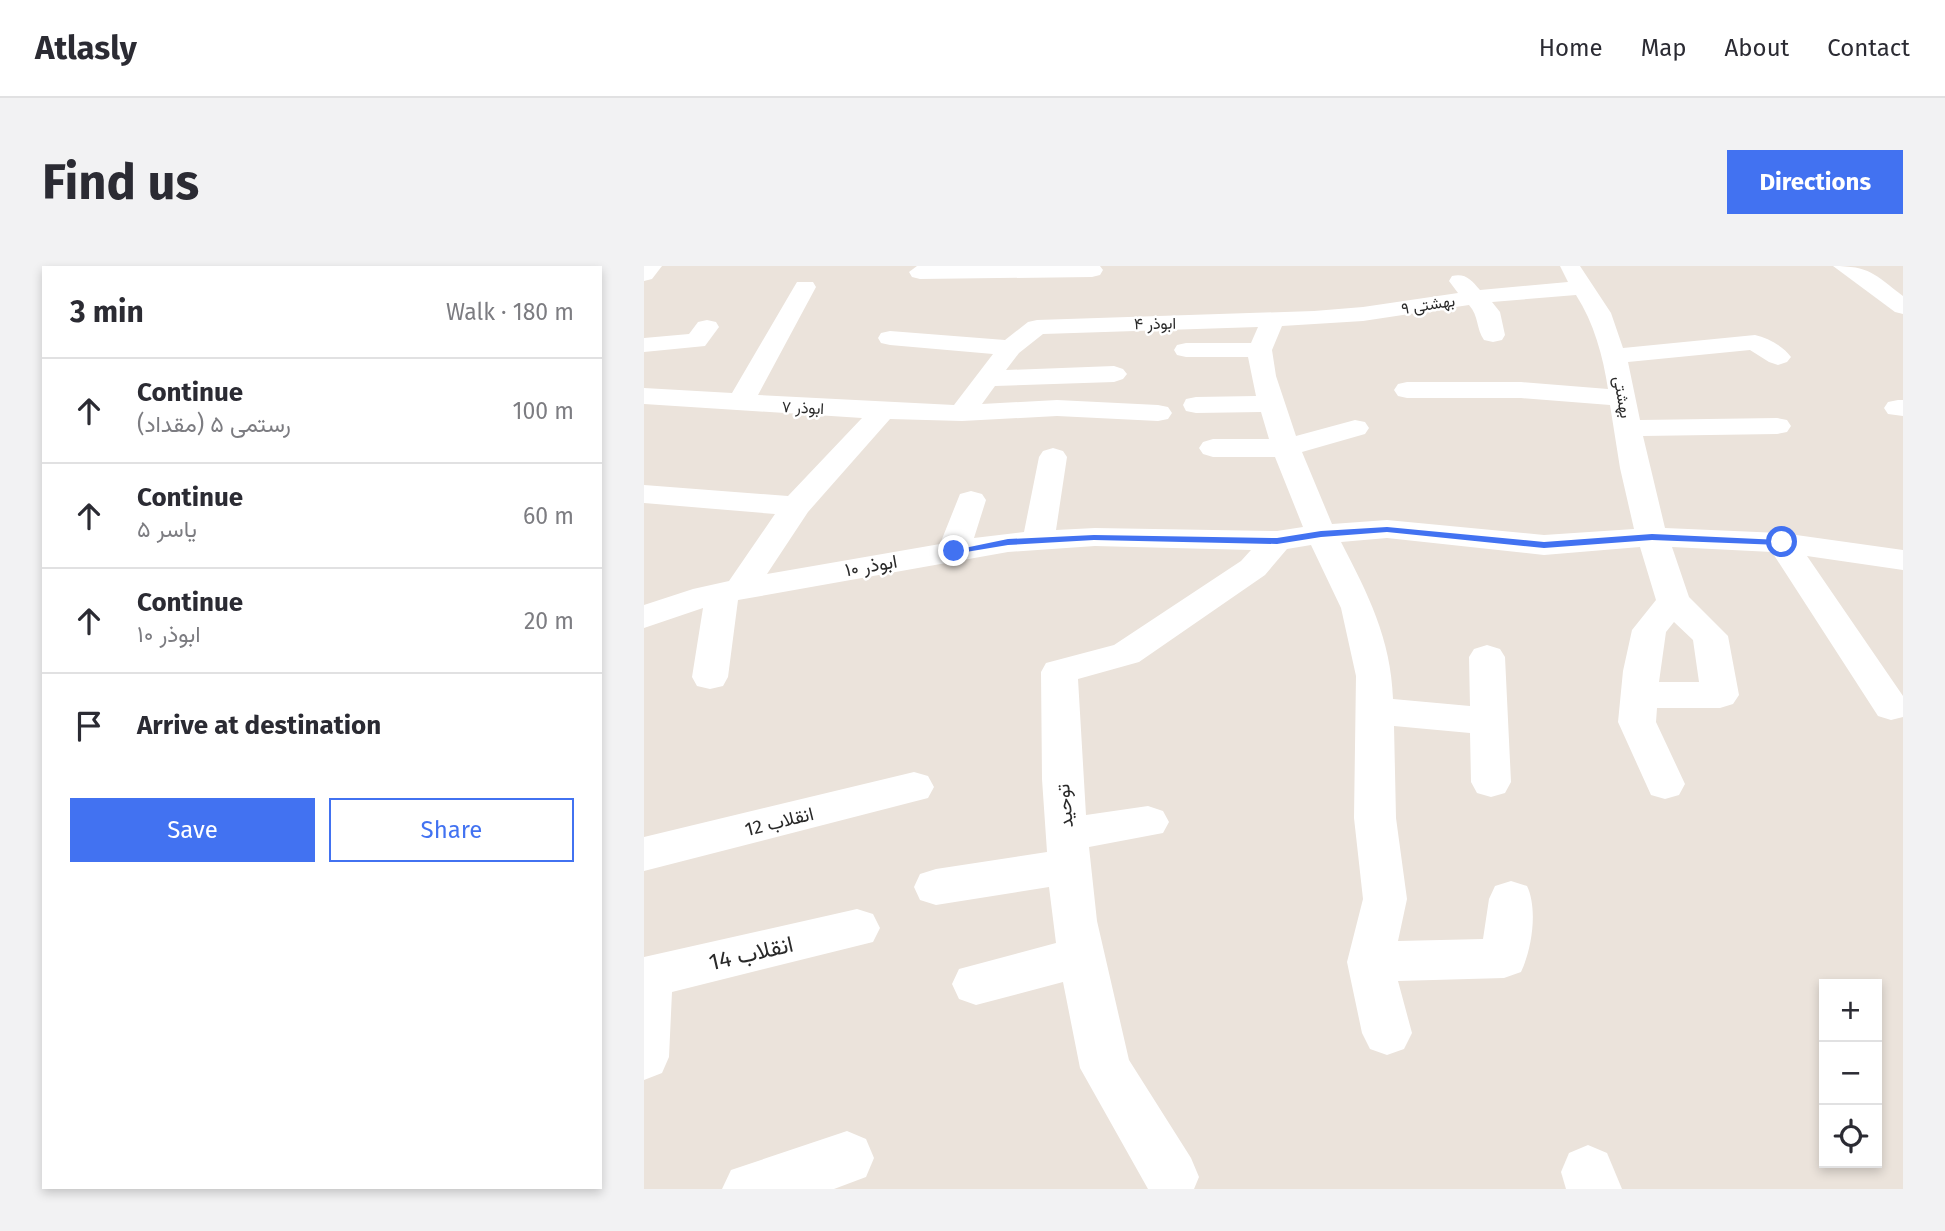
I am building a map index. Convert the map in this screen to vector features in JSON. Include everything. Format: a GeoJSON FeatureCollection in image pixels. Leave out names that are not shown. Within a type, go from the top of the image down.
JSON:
{"type":"FeatureCollection","features":[{"type":"Feature","properties":{"kind":"street"},"geometry":{"type":"LineString","coordinates":[[644,274],[651,266]]}},
{"type":"Feature","properties":{"kind":"street"},"geometry":{"type":"LineString","coordinates":[[920,272],[1090,268],[1124,323]]}},
{"type":"Feature","properties":{"kind":"street"},"geometry":{"type":"LineString","coordinates":[[1848,269],[1891,271]]}},
{"type":"Feature","properties":{"kind":"street"},"geometry":{"type":"LineString","coordinates":[[1848,269],[1903,307]]}},
{"type":"Feature","properties":{"kind":"street"},"geometry":{"type":"LineString","coordinates":[[1454,275],[1488,312],[1493,335]]}},
{"type":"Feature","properties":{"kind":"street","name":"بهشتی ۹"},"geometry":{"type":"LineString","coordinates":[[1273,319],[1363,314],[1475,297],[1576,277]]}},
{"type":"Feature","properties":{"kind":"street","name":"بهشتی"},"geometry":{"type":"LineString","coordinates":[[1576,277],[1600,313],[1614,356],[1652,537],[1673,601]]}},
{"type":"Feature","properties":{"kind":"street"},"geometry":{"type":"LineString","coordinates":[[740,403],[805,287]]}},
{"type":"Feature","properties":{"kind":"street"},"geometry":{"type":"LineString","coordinates":[[1273,319],[1260,350],[1263,376],[1286,448],[1321,534],[1358,608],[1374,676],[1375,818],[1385,899],[1370,962],[1387,1032]]}},
{"type":"Feature","properties":{"kind":"street","name":"ابوذر ۴"},"geometry":{"type":"LineString","coordinates":[[1010,348],[1037,327],[1273,319]]}},
{"type":"Feature","properties":{"kind":"street"},"geometry":{"type":"LineString","coordinates":[[644,345],[696,341],[707,327]]}},
{"type":"Feature","properties":{"kind":"street"},"geometry":{"type":"LineString","coordinates":[[890,338],[1010,348]]}},
{"type":"Feature","properties":{"kind":"street"},"geometry":{"type":"LineString","coordinates":[[1614,356],[1755,342],[1778,357]]}},
{"type":"Feature","properties":{"kind":"street"},"geometry":{"type":"LineString","coordinates":[[962,414],[1010,348]]}},
{"type":"Feature","properties":{"kind":"street"},"geometry":{"type":"LineString","coordinates":[[1186,350],[1260,350]]}},
{"type":"Feature","properties":{"kind":"street"},"geometry":{"type":"LineString","coordinates":[[986,379],[1114,374]]}},
{"type":"Feature","properties":{"kind":"street"},"geometry":{"type":"LineString","coordinates":[[1406,390],[1521,390],[1623,398]]}},
{"type":"Feature","properties":{"kind":"street","name":"ابوذر ۷"},"geometry":{"type":"LineString","coordinates":[[644,396],[962,414],[1057,408],[1158,413]]}},
{"type":"Feature","properties":{"kind":"street"},"geometry":{"type":"LineString","coordinates":[[1196,405],[1272,404]]}},
{"type":"Feature","properties":{"kind":"street"},"geometry":{"type":"LineString","coordinates":[[710,677],[722,593],[796,506],[883,411]]}},
{"type":"Feature","properties":{"kind":"street"},"geometry":{"type":"LineString","coordinates":[[1628,428],[1777,426]]}},
{"type":"Feature","properties":{"kind":"street"},"geometry":{"type":"LineString","coordinates":[[1213,448],[1286,448],[1355,428]]}},
{"type":"Feature","properties":{"kind":"street"},"geometry":{"type":"LineString","coordinates":[[1038,541],[1053,457]]}},
{"type":"Feature","properties":{"kind":"street"},"geometry":{"type":"LineString","coordinates":[[644,494],[796,506]]}},
{"type":"Feature","properties":{"kind":"street"},"geometry":{"type":"LineString","coordinates":[[954,551],[971,500]]}},
{"type":"Feature","properties":{"kind":"street","name":"ابوذر ۱۰"},"geometry":{"type":"LineString","coordinates":[[722,593],[1008,542],[1094,537],[1277,541],[1321,534],[1387,529],[1544,545],[1652,537],[1782,542],[1903,560]]}},
{"type":"Feature","properties":{"kind":"street","name":"توحید"},"geometry":{"type":"LineString","coordinates":[[1171,1177],[1105,1068],[1074,921],[1062,779],[1059,672],[1126,654],[1253,568],[1277,541]]}},
{"type":"Feature","properties":{"kind":"street"},"geometry":{"type":"LineString","coordinates":[[1782,542],[1891,707]]}},
{"type":"Feature","properties":{"kind":"street"},"geometry":{"type":"LineString","coordinates":[[644,591],[658,589],[722,593]]}},
{"type":"Feature","properties":{"kind":"street"},"geometry":{"type":"LineString","coordinates":[[644,617],[722,593]]}},
{"type":"Feature","properties":{"kind":"street"},"geometry":{"type":"LineString","coordinates":[[1639,695],[1720,695],[1710,636],[1673,601],[1649,630],[1639,695],[1637,722],[1665,784]]}},
{"type":"Feature","properties":{"kind":"street"},"geometry":{"type":"LineString","coordinates":[[1487,657],[1491,782]]}},
{"type":"Feature","properties":{"kind":"street"},"geometry":{"type":"LineString","coordinates":[[1375,711],[1488,721]]}},
{"type":"Feature","properties":{"kind":"street","name":"انقلاب 12"},"geometry":{"type":"LineString","coordinates":[[644,855],[914,787]]}},
{"type":"Feature","properties":{"kind":"street"},"geometry":{"type":"LineString","coordinates":[[936,887],[1068,850],[1148,822]]}},
{"type":"Feature","properties":{"kind":"street"},"geometry":{"type":"LineString","coordinates":[[1370,962],[1504,958],[1511,899]]}},
{"type":"Feature","properties":{"kind":"street","name":"انقلاب 14"},"geometry":{"type":"LineString","coordinates":[[646,977],[857,928]]}},
{"type":"Feature","properties":{"kind":"street"},"geometry":{"type":"LineString","coordinates":[[976,984],[1082,957]]}},
{"type":"Feature","properties":{"kind":"street"},"geometry":{"type":"LineString","coordinates":[[644,1057],[646,977]]}},
{"type":"Feature","properties":{"kind":"street"},"geometry":{"type":"LineString","coordinates":[[750,1189],[848,1158]]}},
{"type":"Feature","properties":{"kind":"route"},"geometry":{"type":"LineString","coordinates":[[954,551],[1008,542],[1094,537],[1277,541],[1321,534],[1387,529],[1544,545],[1652,537],[1782,542]]}}]}
